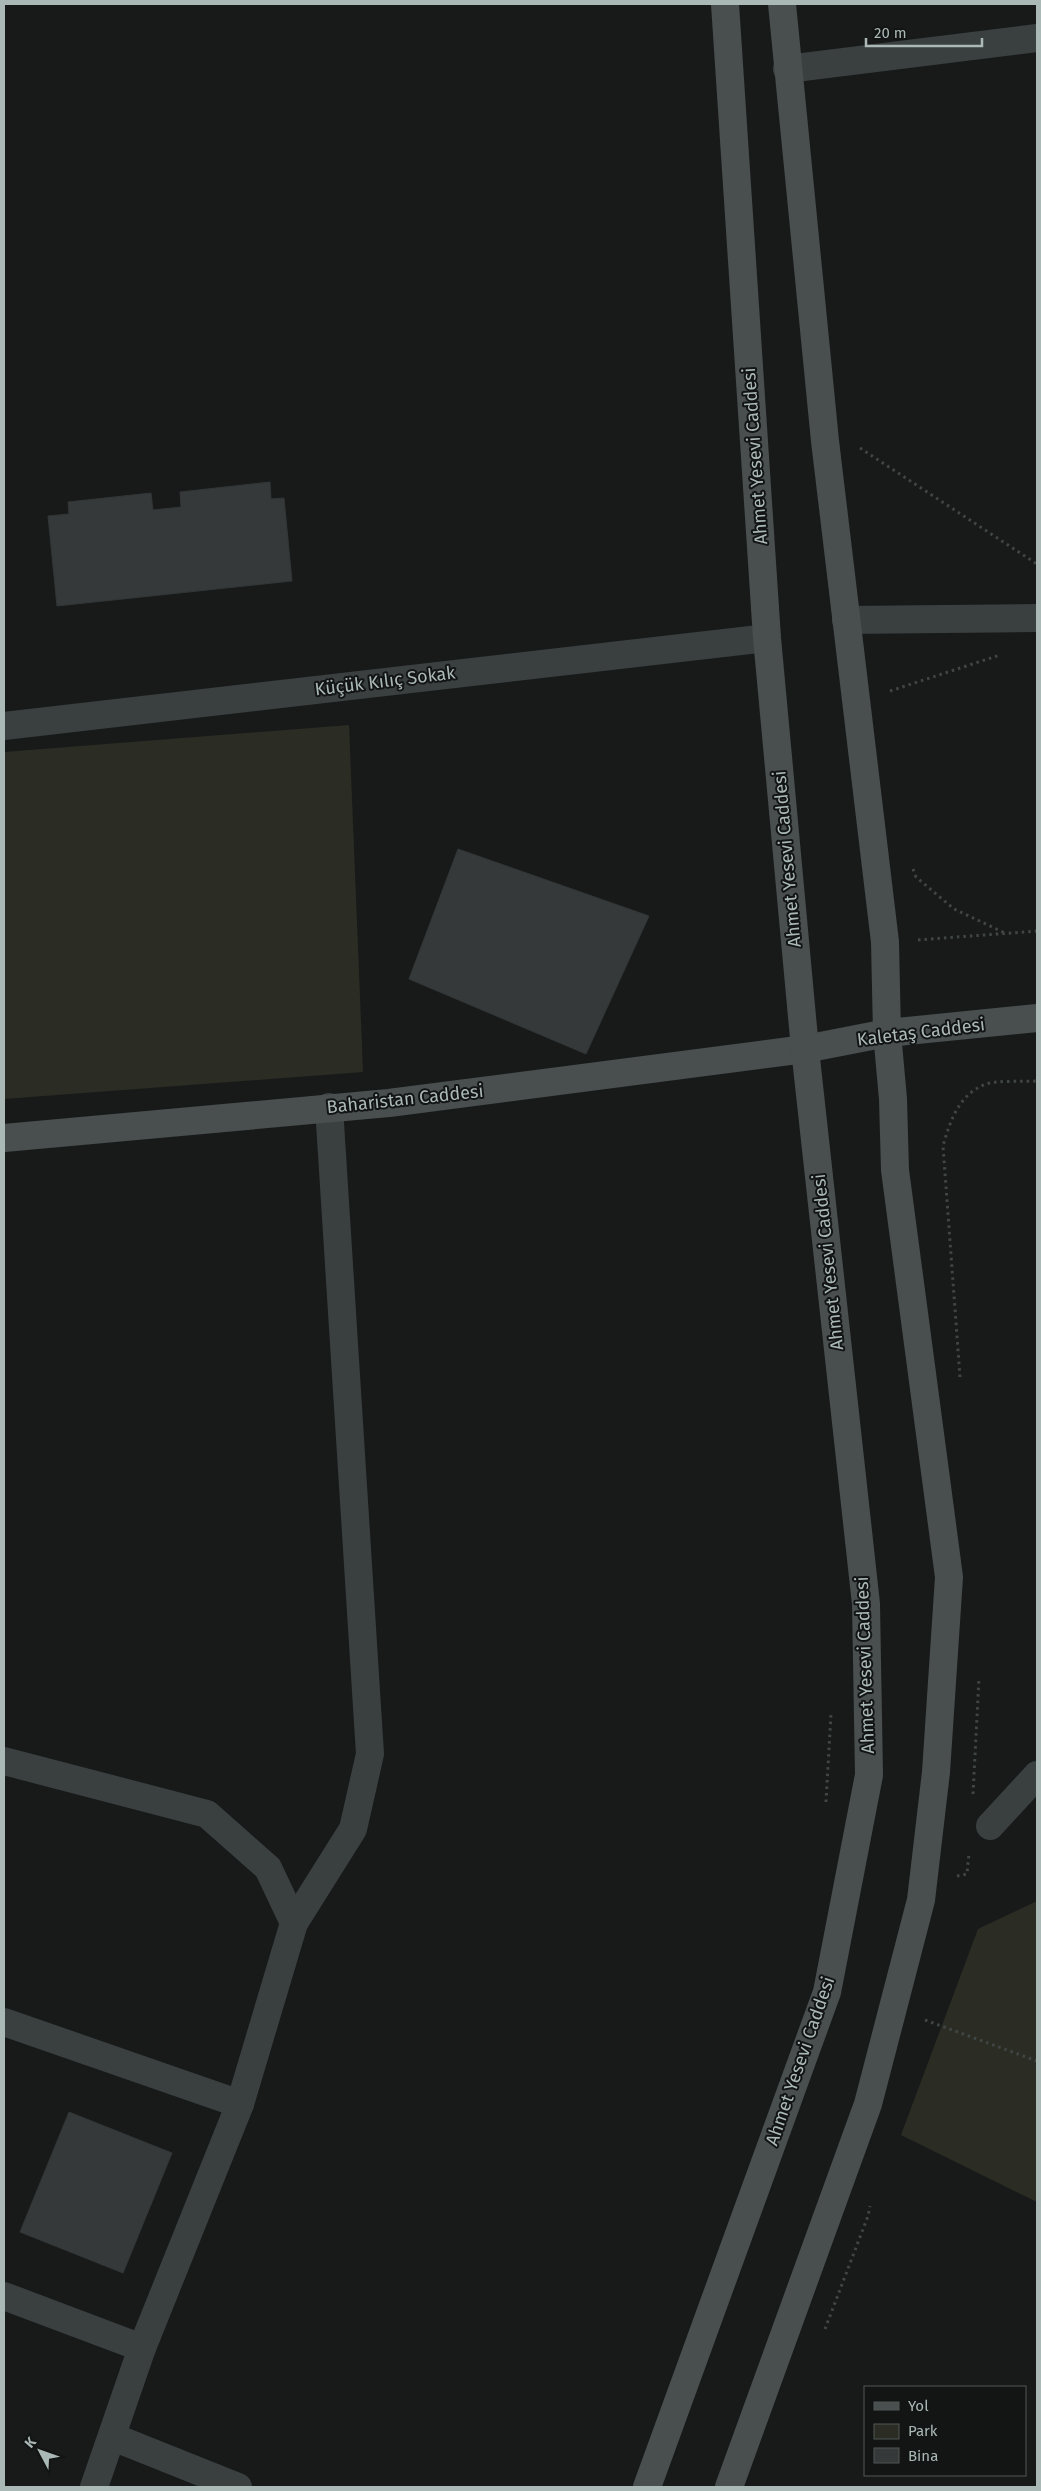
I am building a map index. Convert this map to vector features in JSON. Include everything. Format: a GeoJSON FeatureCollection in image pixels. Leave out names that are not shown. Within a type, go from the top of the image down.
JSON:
{"type":"FeatureCollection","features":[{"type":"Feature","properties":{"kind":"main road","name":"Ahmet Yesevi Caddesi"},"geometry":{"type":"LineString","coordinates":[[647,2487],[827,1992],[869,1775],[866,1604],[805,1049],[767,638],[725,4]]}},
{"type":"Feature","properties":{"kind":"main road"},"geometry":{"type":"LineString","coordinates":[[729,2487],[868,2104],[921,1900],[936,1772],[949,1577],[895,1170],[893,1099],[887,1033],[885,942],[824,441],[782,4]]}},
{"type":"Feature","properties":{"kind":"main road","name":"Kaletaş Caddesi"},"geometry":{"type":"LineString","coordinates":[[805,1049],[887,1033],[1037,1018]]}},
{"type":"Feature","properties":{"kind":"main road","name":"Baharistan Caddesi"},"geometry":{"type":"LineString","coordinates":[[4,1138],[389,1103],[805,1049]]}},
{"type":"Feature","properties":{"kind":"street"},"geometry":{"type":"LineString","coordinates":[[787,69],[1037,38]]}},
{"type":"Feature","properties":{"kind":"street"},"geometry":{"type":"LineString","coordinates":[[846,620],[1037,618]]}},
{"type":"Feature","properties":{"kind":"street","name":"Küçük Kılıç Sokak"},"geometry":{"type":"LineString","coordinates":[[4,726],[767,638]]}},
{"type":"Feature","properties":{"kind":"street"},"geometry":{"type":"LineString","coordinates":[[94,2487],[142,2348],[240,2104],[294,1923],[353,1829],[370,1754],[329,1107]]}},
{"type":"Feature","properties":{"kind":"street"},"geometry":{"type":"LineString","coordinates":[[4,1762],[207,1814],[268,1868],[294,1923]]}},
{"type":"Feature","properties":{"kind":"street"},"geometry":{"type":"LineString","coordinates":[[990,1826],[1037,1774]]}},
{"type":"Feature","properties":{"kind":"street"},"geometry":{"type":"LineString","coordinates":[[4,2022],[240,2104]]}},
{"type":"Feature","properties":{"kind":"street"},"geometry":{"type":"LineString","coordinates":[[4,2296],[142,2348]]}},
{"type":"Feature","properties":{"kind":"street"},"geometry":{"type":"LineString","coordinates":[[112,2437],[238,2487]]}},
{"type":"Feature","properties":{"kind":"path"},"geometry":{"type":"LineString","coordinates":[[853,443],[1037,564]]}},
{"type":"Feature","properties":{"kind":"path"},"geometry":{"type":"LineString","coordinates":[[887,691],[1009,652]]}},
{"type":"Feature","properties":{"kind":"path"},"geometry":{"type":"LineString","coordinates":[[910,860],[916,877],[954,909],[1005,933]]}},
{"type":"Feature","properties":{"kind":"path"},"geometry":{"type":"LineString","coordinates":[[885,942],[1037,931]]}},
{"type":"Feature","properties":{"kind":"path"},"geometry":{"type":"LineString","coordinates":[[952,1115],[967,1096],[987,1084],[1037,1081]]}},
{"type":"Feature","properties":{"kind":"path"},"geometry":{"type":"LineString","coordinates":[[825,1810],[831,1711]]}},
{"type":"Feature","properties":{"kind":"path"},"geometry":{"type":"LineString","coordinates":[[892,2008],[1037,2061]]}},
{"type":"Feature","properties":{"kind":"green space"},"geometry":{"type":"Polygon","coordinates":[[[349,725],[363,1072],[4,1099],[4,752],[349,725]]]}},
{"type":"Feature","properties":{"kind":"green space"},"geometry":{"type":"Polygon","coordinates":[[[1037,1901],[1037,2202],[901,2135],[978,1929],[1037,1901]]]}},
{"type":"Feature","properties":{"kind":"building"},"geometry":{"type":"Polygon","coordinates":[[[270,482],[271,499],[284,498],[292,581],[57,606],[48,516],[69,514],[68,502],[151,493],[153,510],[181,507],[180,492],[270,482]]]}},
{"type":"Feature","properties":{"kind":"building"},"geometry":{"type":"Polygon","coordinates":[[[458,849],[649,916],[586,1054],[409,979],[458,849]]]}},
{"type":"Feature","properties":{"kind":"building"},"geometry":{"type":"Polygon","coordinates":[[[69,2112],[172,2153],[123,2273],[20,2232],[69,2112]]]}}]}
